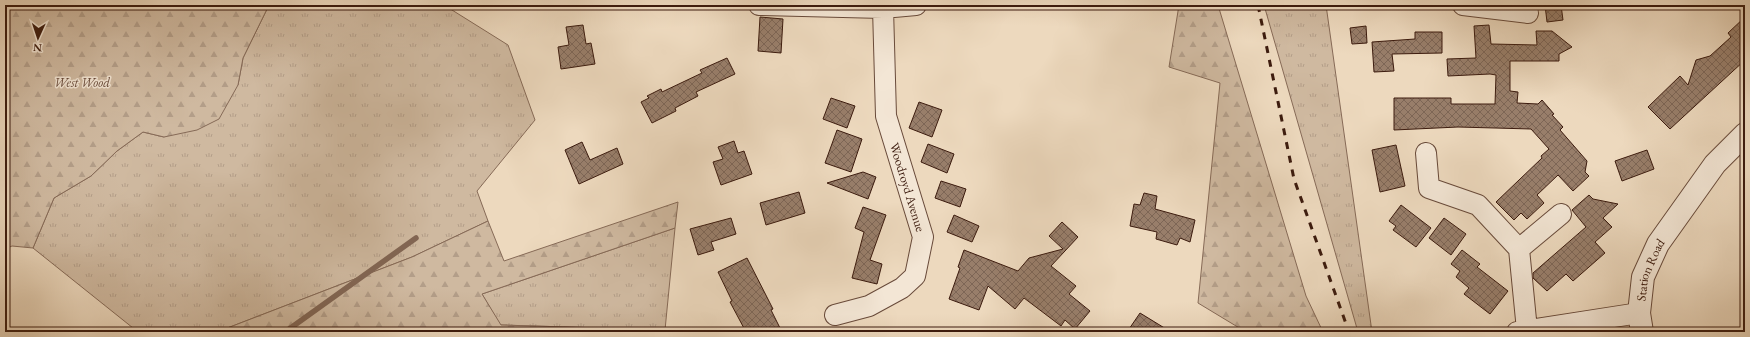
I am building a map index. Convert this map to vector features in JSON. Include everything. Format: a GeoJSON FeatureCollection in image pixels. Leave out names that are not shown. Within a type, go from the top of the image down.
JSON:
{"type":"FeatureCollection","features":[{"type":"Feature","properties":{"kind":"street"},"geometry":{"type":"LineString","coordinates":[[760,5],[883,8],[916,5]]}},
{"type":"Feature","properties":{"kind":"street"},"geometry":{"type":"LineString","coordinates":[[1463,5],[1528,13]]}},
{"type":"Feature","properties":{"kind":"street","name":"Woodroyd Avenue"},"geometry":{"type":"LineString","coordinates":[[835,315],[869,306],[902,288],[915,276],[924,237],[886,116],[883,8]]}},
{"type":"Feature","properties":{"kind":"street","name":"Station Road"},"geometry":{"type":"LineString","coordinates":[[1522,331],[1640,322],[1644,277],[1658,244],[1715,164],[1745,134]]}},
{"type":"Feature","properties":{"kind":"street"},"geometry":{"type":"LineString","coordinates":[[1426,153],[1429,188],[1478,205],[1518,249],[1522,331]]}},
{"type":"Feature","properties":{"kind":"street"},"geometry":{"type":"LineString","coordinates":[[1518,249],[1561,214]]}},
{"type":"Feature","properties":{"kind":"green space","name":"West Wood"},"geometry":{"type":"Polygon","coordinates":[[[5,5],[269,5],[243,58],[238,85],[219,119],[197,130],[164,137],[143,132],[117,151],[91,176],[54,198],[33,248],[12,246],[5,249],[5,5]]]}},
{"type":"Feature","properties":{"kind":"green space"},"geometry":{"type":"Polygon","coordinates":[[[269,5],[444,5],[508,45],[535,120],[477,191],[488,221],[412,257],[217,332],[138,332],[33,248],[54,198],[91,176],[117,151],[143,132],[164,137],[238,85],[243,58],[269,5]]]}},
{"type":"Feature","properties":{"kind":"green space"},"geometry":{"type":"Polygon","coordinates":[[[1179,5],[1218,5],[1306,296],[1323,332],[1246,332],[1198,303],[1220,83],[1169,67],[1179,5]]]}},
{"type":"Feature","properties":{"kind":"green space"},"geometry":{"type":"Polygon","coordinates":[[[1264,5],[1326,5],[1372,332],[1358,332],[1264,5]]]}},
{"type":"Feature","properties":{"kind":"green space"},"geometry":{"type":"Polygon","coordinates":[[[678,202],[675,228],[482,294],[501,325],[665,330],[664,332],[217,332],[412,257],[488,221],[504,261],[678,202]]]}},
{"type":"Feature","properties":{"kind":"green space"},"geometry":{"type":"Polygon","coordinates":[[[675,228],[665,330],[500,325],[482,294],[675,228]]]}},
{"type":"Feature","properties":{"kind":"building"},"geometry":{"type":"Polygon","coordinates":[[[1545,5],[1561,5],[1563,20],[1547,22],[1545,5]]]}},
{"type":"Feature","properties":{"kind":"building"},"geometry":{"type":"Polygon","coordinates":[[[760,17],[783,19],[781,53],[758,51],[760,17]]]}},
{"type":"Feature","properties":{"kind":"building"},"geometry":{"type":"Polygon","coordinates":[[[1745,17],[1745,60],[1670,129],[1648,107],[1680,76],[1688,85],[1696,60],[1710,56],[1731,37],[1728,33],[1745,17]]]}},
{"type":"Feature","properties":{"kind":"building"},"geometry":{"type":"Polygon","coordinates":[[[583,25],[586,44],[591,43],[595,64],[561,69],[558,47],[569,45],[566,27],[583,25]]]}},
{"type":"Feature","properties":{"kind":"building"},"geometry":{"type":"Polygon","coordinates":[[[1489,25],[1491,44],[1537,45],[1536,31],[1552,31],[1572,47],[1559,54],[1559,61],[1510,61],[1510,91],[1518,92],[1517,103],[1538,104],[1542,100],[1554,114],[1552,115],[1563,127],[1560,130],[1587,161],[1585,172],[1589,176],[1573,191],[1558,175],[1537,195],[1544,203],[1527,219],[1521,213],[1514,220],[1496,202],[1542,158],[1541,156],[1549,149],[1531,129],[1458,127],[1394,130],[1394,98],[1451,98],[1451,104],[1495,104],[1496,75],[1448,76],[1447,59],[1476,58],[1474,26],[1489,25]]]}},
{"type":"Feature","properties":{"kind":"building"},"geometry":{"type":"Polygon","coordinates":[[[1366,26],[1367,43],[1352,44],[1350,28],[1366,26]]]}},
{"type":"Feature","properties":{"kind":"building"},"geometry":{"type":"Polygon","coordinates":[[[1415,32],[1442,32],[1442,53],[1392,54],[1394,71],[1374,72],[1372,42],[1415,39],[1415,32]]]}},
{"type":"Feature","properties":{"kind":"building"},"geometry":{"type":"Polygon","coordinates":[[[727,58],[735,74],[696,92],[698,96],[675,108],[676,111],[652,123],[641,102],[649,98],[647,96],[661,89],[662,92],[702,73],[700,70],[727,58]]]}},
{"type":"Feature","properties":{"kind":"building"},"geometry":{"type":"Polygon","coordinates":[[[831,98],[855,106],[847,128],[823,119],[831,98]]]}},
{"type":"Feature","properties":{"kind":"building"},"geometry":{"type":"Polygon","coordinates":[[[919,102],[942,110],[932,137],[909,128],[919,102]]]}},
{"type":"Feature","properties":{"kind":"building"},"geometry":{"type":"Polygon","coordinates":[[[837,130],[862,139],[851,172],[825,163],[837,130]]]}},
{"type":"Feature","properties":{"kind":"building"},"geometry":{"type":"Polygon","coordinates":[[[734,141],[738,153],[744,151],[752,174],[721,185],[713,162],[723,159],[718,147],[734,141]]]}},
{"type":"Feature","properties":{"kind":"building"},"geometry":{"type":"Polygon","coordinates":[[[582,142],[590,160],[617,148],[623,164],[579,184],[565,150],[582,142]]]}},
{"type":"Feature","properties":{"kind":"building"},"geometry":{"type":"Polygon","coordinates":[[[928,144],[954,154],[947,173],[921,162],[928,144]]]}},
{"type":"Feature","properties":{"kind":"building"},"geometry":{"type":"Polygon","coordinates":[[[1396,145],[1405,186],[1380,192],[1372,150],[1396,145]]]}},
{"type":"Feature","properties":{"kind":"building"},"geometry":{"type":"Polygon","coordinates":[[[1647,150],[1654,169],[1622,181],[1615,161],[1647,150]]]}},
{"type":"Feature","properties":{"kind":"building"},"geometry":{"type":"Polygon","coordinates":[[[863,172],[876,177],[868,199],[827,183],[863,172]]]}},
{"type":"Feature","properties":{"kind":"building"},"geometry":{"type":"Polygon","coordinates":[[[941,181],[966,189],[960,207],[935,198],[941,181]]]}},
{"type":"Feature","properties":{"kind":"building"},"geometry":{"type":"Polygon","coordinates":[[[799,192],[805,213],[766,225],[760,203],[799,192]]]}},
{"type":"Feature","properties":{"kind":"building"},"geometry":{"type":"Polygon","coordinates":[[[1144,193],[1157,196],[1155,209],[1195,220],[1190,242],[1180,238],[1177,245],[1156,239],[1157,232],[1130,226],[1134,204],[1140,205],[1144,193]]]}},
{"type":"Feature","properties":{"kind":"building"},"geometry":{"type":"Polygon","coordinates":[[[1589,195],[1593,199],[1618,204],[1603,218],[1612,227],[1595,242],[1605,253],[1573,281],[1566,274],[1547,291],[1533,278],[1533,273],[1586,227],[1572,210],[1589,195]]]}},
{"type":"Feature","properties":{"kind":"building"},"geometry":{"type":"Polygon","coordinates":[[[1401,205],[1431,228],[1416,247],[1393,230],[1396,226],[1389,221],[1401,205]]]}},
{"type":"Feature","properties":{"kind":"building"},"geometry":{"type":"Polygon","coordinates":[[[863,207],[886,215],[870,260],[882,264],[877,284],[852,278],[864,232],[855,228],[863,207]]]}},
{"type":"Feature","properties":{"kind":"building"},"geometry":{"type":"Polygon","coordinates":[[[954,215],[979,226],[972,242],[947,232],[954,215]]]}},
{"type":"Feature","properties":{"kind":"building"},"geometry":{"type":"Polygon","coordinates":[[[731,218],[736,234],[711,242],[714,250],[698,255],[690,229],[731,218]]]}},
{"type":"Feature","properties":{"kind":"building"},"geometry":{"type":"Polygon","coordinates":[[[1444,218],[1466,234],[1451,255],[1429,238],[1444,218]]]}},
{"type":"Feature","properties":{"kind":"building"},"geometry":{"type":"Polygon","coordinates":[[[1062,222],[1078,237],[1051,266],[1076,286],[1069,294],[1090,311],[1075,329],[1065,320],[1061,326],[1024,298],[1015,309],[988,286],[979,310],[949,299],[960,268],[958,267],[964,250],[1018,271],[1029,258],[1063,249],[1049,236],[1062,222]]]}},
{"type":"Feature","properties":{"kind":"building"},"geometry":{"type":"Polygon","coordinates":[[[1462,250],[1480,264],[1477,267],[1508,291],[1490,314],[1464,294],[1469,288],[1456,277],[1460,271],[1451,264],[1462,250]]]}},
{"type":"Feature","properties":{"kind":"building"},"geometry":{"type":"Polygon","coordinates":[[[747,258],[773,309],[771,310],[782,332],[746,332],[730,302],[732,301],[718,272],[747,258]]]}},
{"type":"Feature","properties":{"kind":"building"},"geometry":{"type":"Polygon","coordinates":[[[1140,313],[1171,332],[1127,332],[1140,313]]]}},
{"type":"Feature","properties":{"kind":"waterway"},"geometry":{"type":"LineString","coordinates":[[285,332],[416,238]]}},
{"type":"Feature","properties":{"kind":"railway"},"geometry":{"type":"LineString","coordinates":[[1258,5],[1294,179],[1349,332]]}}]}
